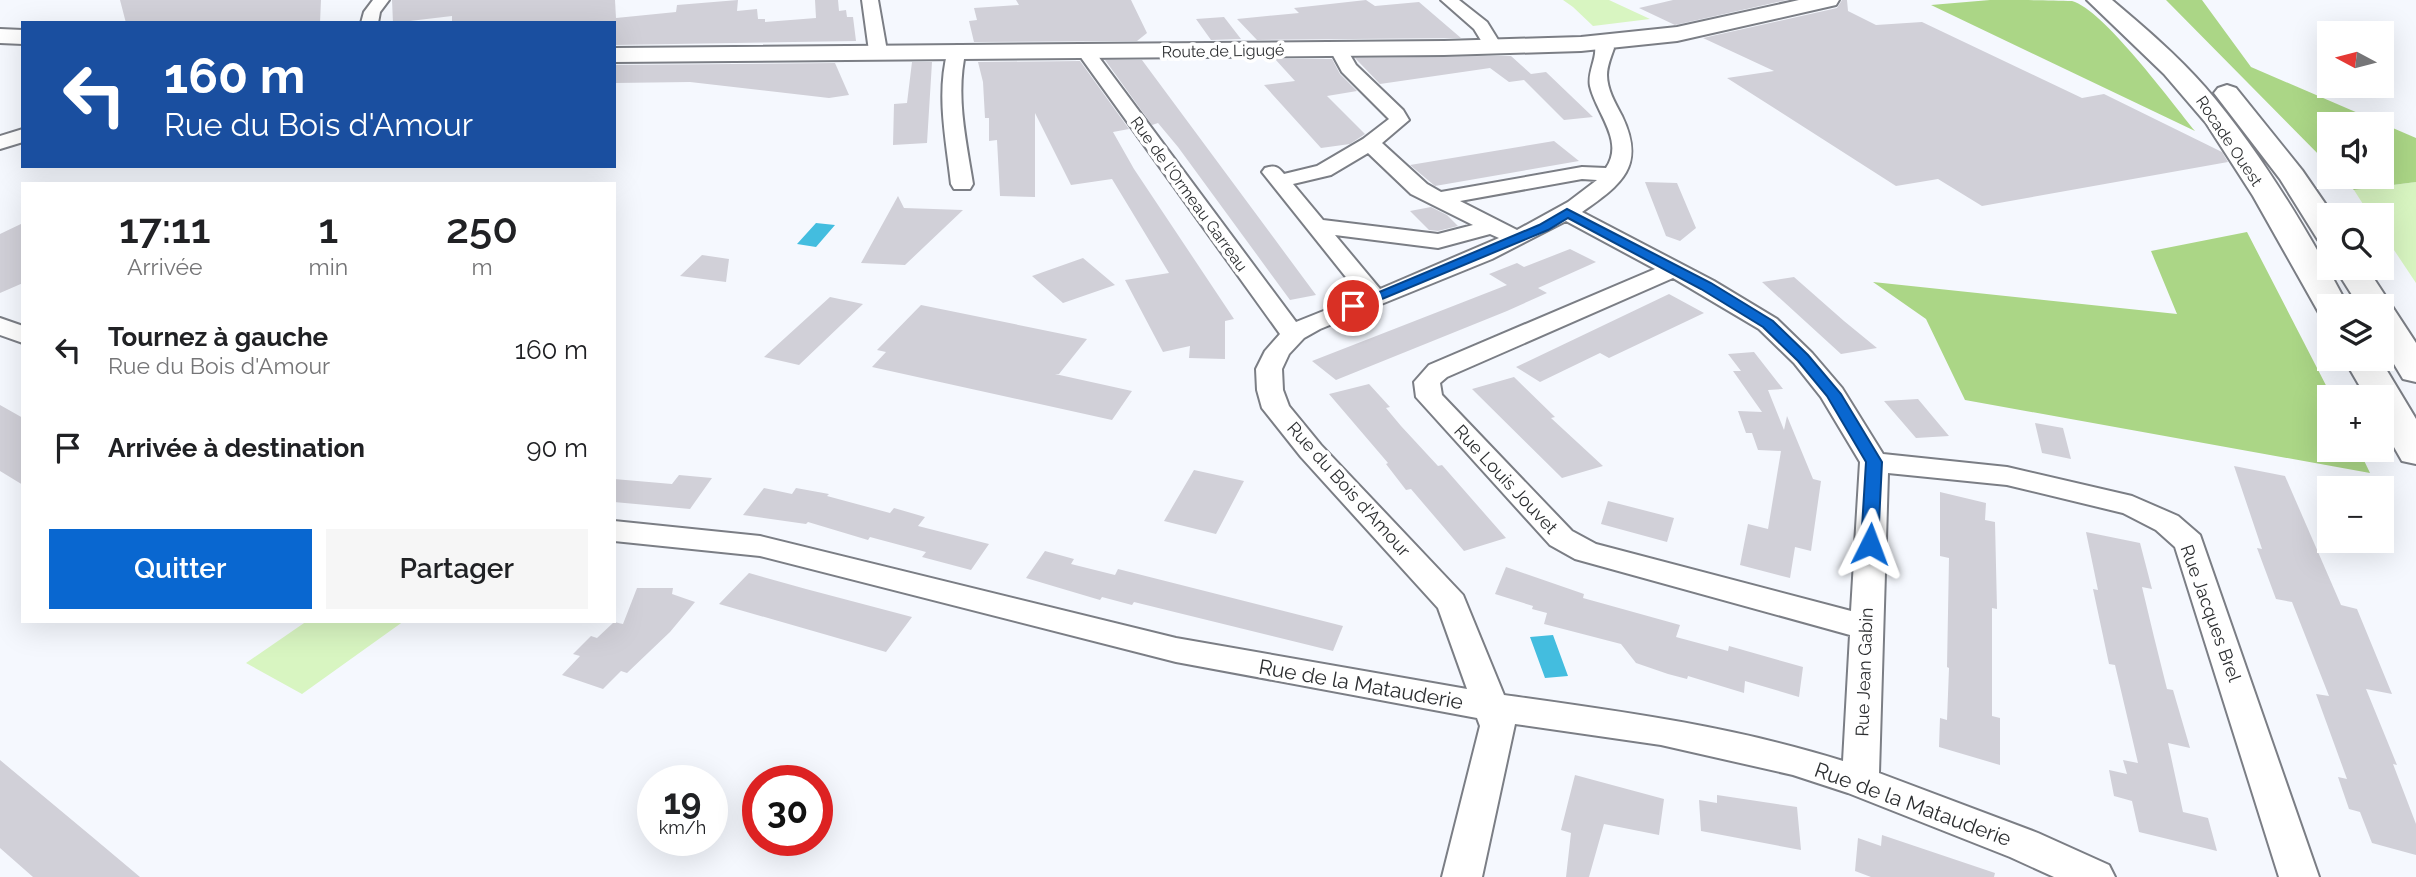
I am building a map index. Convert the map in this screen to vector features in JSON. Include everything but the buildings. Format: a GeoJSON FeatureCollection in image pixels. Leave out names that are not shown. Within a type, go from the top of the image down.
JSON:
{"type":"FeatureCollection","features":[{"type":"Feature","properties":{"kind":"main road","name":"Route de Ligugé"},"geometry":{"type":"LineString","coordinates":[[616,55],[784,55],[957,50],[1339,50],[1444,48],[1491,43],[1526,46],[1603,43],[1659,37],[1828,0]]}},
{"type":"Feature","properties":{"kind":"main road","name":"Rocade Ouest"},"geometry":{"type":"LineString","coordinates":[[2098,0],[2142,38],[2196,92],[2236,145],[2324,294]]}},
{"type":"Feature","properties":{"kind":"main road"},"geometry":{"type":"LineString","coordinates":[[2116,0],[2160,35],[2180,44]]}},
{"type":"Feature","properties":{"kind":"main road","name":"Rocade Ouest"},"geometry":{"type":"LineString","coordinates":[[2128,0],[2211,73],[2262,135],[2317,215]]}},
{"type":"Feature","properties":{"kind":"main road"},"geometry":{"type":"LineString","coordinates":[[0,36],[21,37]]}},
{"type":"Feature","properties":{"kind":"main road"},"geometry":{"type":"LineString","coordinates":[[2394,335],[2416,371]]}},
{"type":"Feature","properties":{"kind":"main road"},"geometry":{"type":"LineString","coordinates":[[2369,371],[2416,452]]}},
{"type":"Feature","properties":{"kind":"street"},"geometry":{"type":"LineString","coordinates":[[370,21],[372,12],[381,0]]}},
{"type":"Feature","properties":{"kind":"street"},"geometry":{"type":"LineString","coordinates":[[870,0],[878,51]]}},
{"type":"Feature","properties":{"kind":"street"},"geometry":{"type":"LineString","coordinates":[[1449,0],[1481,26],[1491,43]]}},
{"type":"Feature","properties":{"kind":"street"},"geometry":{"type":"LineString","coordinates":[[1435,199],[1582,173],[1614,175],[1623,157],[1618,131],[1598,75],[1605,48],[1603,43]]}},
{"type":"Feature","properties":{"kind":"street"},"geometry":{"type":"LineString","coordinates":[[957,50],[954,60],[953,103],[962,184]]}},
{"type":"Feature","properties":{"kind":"street"},"geometry":{"type":"LineString","coordinates":[[1339,50],[1348,68],[1399,120],[1395,126],[1370,143],[1316,174],[1276,177],[1367,289]]}},
{"type":"Feature","properties":{"kind":"street","name":"Rue de l'Ormeau Garreau"},"geometry":{"type":"LineString","coordinates":[[1086,52],[1284,325],[1294,333]]}},
{"type":"Feature","properties":{"kind":"street"},"geometry":{"type":"LineString","coordinates":[[0,143],[21,136]]}},
{"type":"Feature","properties":{"kind":"street"},"geometry":{"type":"LineString","coordinates":[[1370,143],[1419,189],[1517,239]]}},
{"type":"Feature","properties":{"kind":"street","name":"Rue du Bois d'Amour"},"geometry":{"type":"LineString","coordinates":[[1462,877],[1498,726],[1452,603],[1311,451],[1276,408],[1270,390],[1269,369],[1278,351],[1294,333],[1367,289],[1517,239],[1567,213],[1600,191],[1614,175]]}},
{"type":"Feature","properties":{"kind":"street"},"geometry":{"type":"LineString","coordinates":[[1567,213],[1706,286],[1768,324],[1803,358],[1833,394],[1874,462]]}},
{"type":"Feature","properties":{"kind":"street"},"geometry":{"type":"LineString","coordinates":[[1317,226],[1438,242],[1475,233],[1490,226]]}},
{"type":"Feature","properties":{"kind":"street","name":"Rue Louis Jouvet"},"geometry":{"type":"LineString","coordinates":[[1672,270],[1438,370],[1427,382],[1429,397],[1561,538],[1578,547],[1865,627]]}},
{"type":"Feature","properties":{"kind":"street"},"geometry":{"type":"LineString","coordinates":[[0,326],[21,334]]}},
{"type":"Feature","properties":{"kind":"street","name":"Rue Jean Gabin"},"geometry":{"type":"LineString","coordinates":[[1860,782],[1874,462]]}},
{"type":"Feature","properties":{"kind":"street","name":"Rue Jacques Brel"},"geometry":{"type":"LineString","coordinates":[[1874,462],[2007,476],[2132,506],[2167,523],[2189,542],[2299,877]]}},
{"type":"Feature","properties":{"kind":"street","name":"Rue de la Matauderie"},"geometry":{"type":"LineString","coordinates":[[616,531],[760,546],[1176,650],[1490,707],[1661,731],[1794,760],[1860,782],[2024,845],[2095,877]]}},
{"type":"Feature","properties":{"kind":"green space"},"geometry":{"type":"Polygon","coordinates":[[[1563,0],[1609,0],[1650,19],[1593,26],[1563,0]]]}},
{"type":"Feature","properties":{"kind":"green space"},"geometry":{"type":"Polygon","coordinates":[[[1990,0],[2072,1],[2085,8],[2136,58],[2195,131],[1931,5],[1990,0]]]}},
{"type":"Feature","properties":{"kind":"green space"},"geometry":{"type":"Polygon","coordinates":[[[2166,0],[2202,0],[2251,67],[2317,95],[2317,98],[2356,112],[2317,112],[2317,153],[2166,0]]]}},
{"type":"Feature","properties":{"kind":"green space"},"geometry":{"type":"Polygon","coordinates":[[[2394,129],[2416,138],[2416,182],[2394,185],[2394,129]]]}},
{"type":"Feature","properties":{"kind":"green space"},"geometry":{"type":"Polygon","coordinates":[[[2416,182],[2416,283],[2394,250],[2394,203],[2362,203],[2354,190],[2394,189],[2394,185],[2416,182]]]}},
{"type":"Feature","properties":{"kind":"green space"},"geometry":{"type":"Polygon","coordinates":[[[2247,232],[2326,385],[2317,385],[2317,462],[2365,462],[2370,473],[1965,400],[1926,319],[1873,282],[2177,314],[2151,251],[2247,232]]]}},
{"type":"Feature","properties":{"kind":"green space"},"geometry":{"type":"Polygon","coordinates":[[[304,623],[401,623],[302,694],[246,663],[304,623]]]}},
{"type":"Feature","properties":{"kind":"water"},"geometry":{"type":"Polygon","coordinates":[[[816,223],[835,225],[816,247],[797,244],[816,223]]]}},
{"type":"Feature","properties":{"kind":"water"},"geometry":{"type":"Polygon","coordinates":[[[1553,635],[1568,676],[1545,678],[1530,637],[1553,635]]]}},
{"type":"Feature","properties":{"kind":"route"},"geometry":{"type":"LineString","coordinates":[[1353,306],[1543,228],[1567,213],[1578,218],[1706,286],[1768,324],[1803,358],[1833,394],[1874,462],[1870,544]]}}]}
